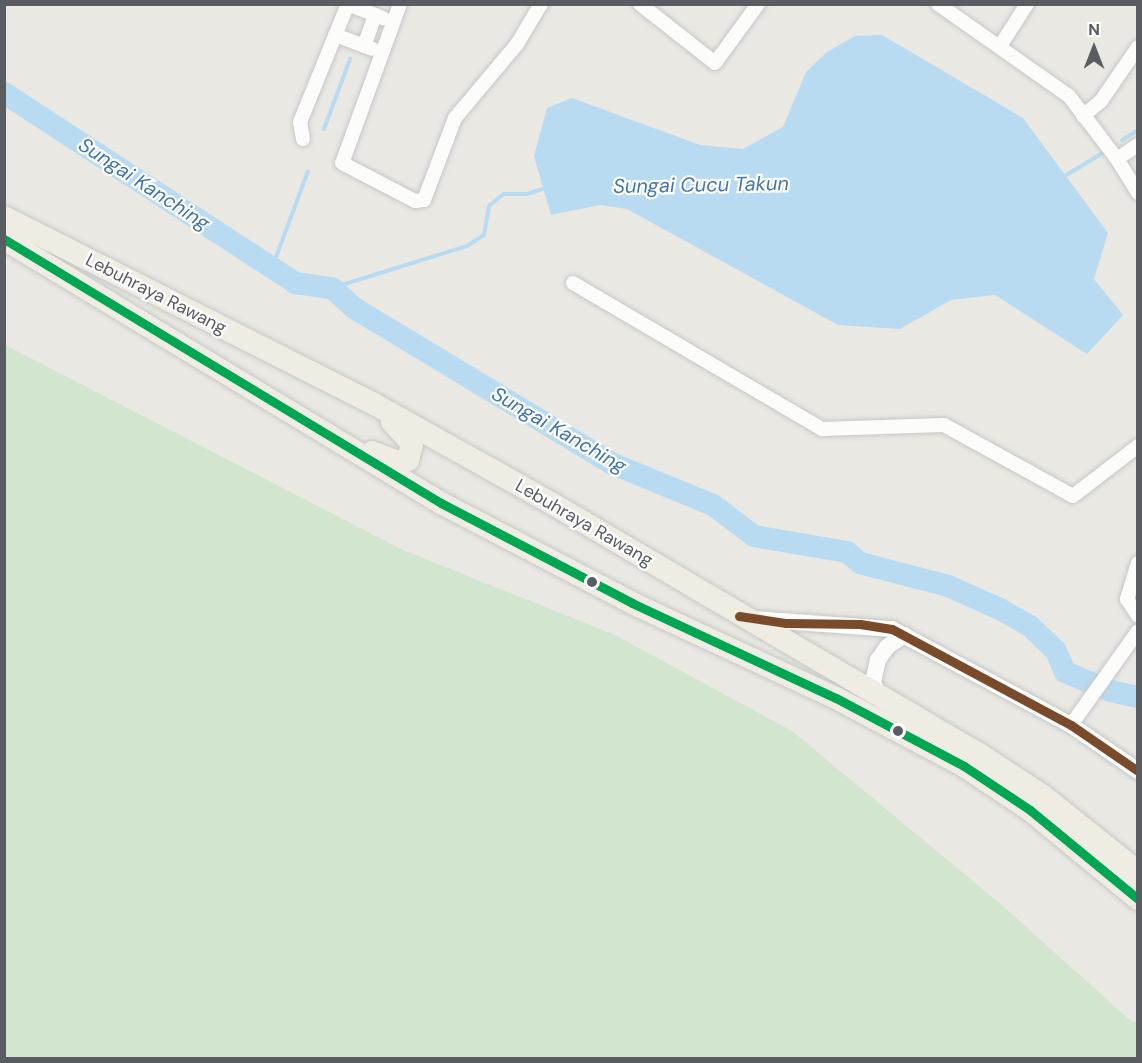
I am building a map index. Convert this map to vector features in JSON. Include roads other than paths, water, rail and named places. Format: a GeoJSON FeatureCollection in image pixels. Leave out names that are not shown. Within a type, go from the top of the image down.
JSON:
{"type":"FeatureCollection","features":[{"type":"Feature","properties":{"kind":"highway","name":"Lebuhraya Rawang"},"geometry":{"type":"LineString","coordinates":[[4,217],[374,404],[551,503],[739,616],[878,693],[1042,795],[1137,872]]}},
{"type":"Feature","properties":{"kind":"highway","name":"Lebuhraya Rawang"},"geometry":{"type":"LineString","coordinates":[[4,239],[81,282],[336,442],[632,603],[836,698],[964,766],[1030,810],[1137,899]]}},
{"type":"Feature","properties":{"kind":"highway"},"geometry":{"type":"LineString","coordinates":[[336,442],[400,463],[408,460],[412,444],[374,404]]}},
{"type":"Feature","properties":{"kind":"street"},"geometry":{"type":"LineString","coordinates":[[303,139],[300,122],[335,35],[348,4],[379,16],[369,47],[335,35]]}},
{"type":"Feature","properties":{"kind":"street"},"geometry":{"type":"LineString","coordinates":[[400,4],[342,163],[420,201],[455,117],[517,44],[541,4]]}},
{"type":"Feature","properties":{"kind":"street"},"geometry":{"type":"LineString","coordinates":[[640,4],[715,63],[758,4]]}},
{"type":"Feature","properties":{"kind":"street"},"geometry":{"type":"LineString","coordinates":[[938,4],[1069,96],[1117,159],[1137,193]]}},
{"type":"Feature","properties":{"kind":"street"},"geometry":{"type":"LineString","coordinates":[[1000,46],[1027,4]]}},
{"type":"Feature","properties":{"kind":"street"},"geometry":{"type":"LineString","coordinates":[[1083,116],[1101,101],[1137,47]]}},
{"type":"Feature","properties":{"kind":"street"},"geometry":{"type":"LineString","coordinates":[[1117,159],[1137,145]]}},
{"type":"Feature","properties":{"kind":"street"},"geometry":{"type":"LineString","coordinates":[[573,283],[822,429],[944,425],[1073,496],[1137,446]]}},
{"type":"Feature","properties":{"kind":"street"},"geometry":{"type":"LineString","coordinates":[[1137,563],[1127,599],[1137,616]]}},
{"type":"Feature","properties":{"kind":"street"},"geometry":{"type":"LineString","coordinates":[[739,616],[786,623],[877,625],[904,635],[1071,725],[1137,771]]}},
{"type":"Feature","properties":{"kind":"street"},"geometry":{"type":"LineString","coordinates":[[1071,725],[1137,630]]}},
{"type":"Feature","properties":{"kind":"street"},"geometry":{"type":"LineString","coordinates":[[878,693],[873,683],[878,660],[887,647],[904,635]]}},
{"type":"Feature","properties":{"kind":"water"},"geometry":{"type":"Polygon","coordinates":[[[882,35],[1023,118],[1108,233],[1094,279],[1123,315],[1087,354],[995,295],[951,300],[900,329],[838,325],[627,209],[600,205],[551,215],[534,156],[547,108],[572,98],[700,145],[743,149],[783,127],[806,72],[827,52],[855,36],[882,35]]]}},
{"type":"Feature","properties":{"kind":"waterway"},"geometry":{"type":"LineString","coordinates":[[324,129],[350,59]]}},
{"type":"Feature","properties":{"kind":"waterway","name":"Sungai Kanching"},"geometry":{"type":"LineString","coordinates":[[4,93],[295,283],[332,288],[354,308],[613,464],[713,505],[754,536],[847,552],[860,563],[948,586],[1000,609],[1030,626],[1056,651],[1065,672],[1111,691],[1138,697]]}},
{"type":"Feature","properties":{"kind":"waterway","name":"Sungai Cucu Takun"},"geometry":{"type":"LineString","coordinates":[[1122,140],[1138,130]]}},
{"type":"Feature","properties":{"kind":"waterway","name":"Sungai Cucu Takun"},"geometry":{"type":"LineString","coordinates":[[1063,177],[1103,153]]}},
{"type":"Feature","properties":{"kind":"waterway"},"geometry":{"type":"LineString","coordinates":[[272,268],[308,171]]}},
{"type":"Feature","properties":{"kind":"waterway","name":"Sungai Cucu Takun"},"geometry":{"type":"LineString","coordinates":[[332,288],[467,246],[484,235],[489,206],[504,194],[527,194],[545,188]]}}]}
